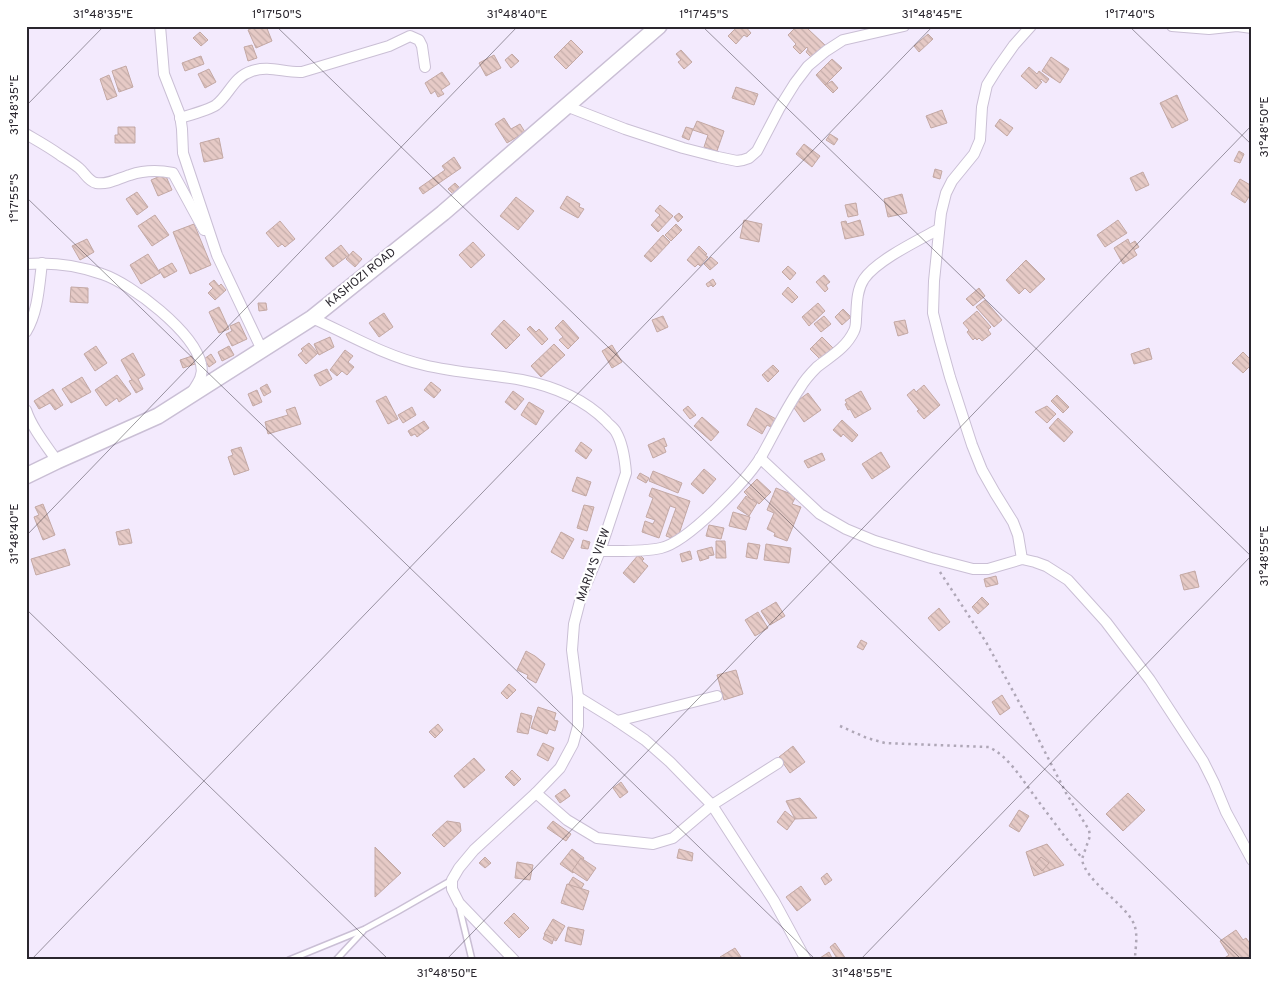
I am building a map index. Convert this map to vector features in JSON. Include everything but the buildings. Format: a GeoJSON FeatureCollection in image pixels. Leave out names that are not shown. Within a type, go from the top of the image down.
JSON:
{"type":"FeatureCollection","features":[{"type":"Feature","properties":{"kind":"main road","name":"KASHOZI ROAD"},"geometry":{"type":"LineString","coordinates":[[26,476],[158,416],[312,318],[443,213],[659,26]]}},
{"type":"Feature","properties":{"kind":"street"},"geometry":{"type":"LineString","coordinates":[[160,26],[164,74],[180,118],[182,153],[218,255]]}},
{"type":"Feature","properties":{"kind":"street"},"geometry":{"type":"LineString","coordinates":[[566,106],[625,129],[683,148],[737,161],[743,160],[749,158],[757,151],[795,83],[808,66],[826,51],[843,40],[904,26]]}},
{"type":"Feature","properties":{"kind":"street"},"geometry":{"type":"LineString","coordinates":[[1022,559],[1018,535],[1013,522],[982,470],[972,445],[933,313],[939,229],[946,193],[952,181],[974,154],[980,140],[982,108],[987,85],[1014,45],[1031,26]]}},
{"type":"Feature","properties":{"kind":"street"},"geometry":{"type":"LineString","coordinates":[[1172,26],[1209,29],[1236,26],[1252,28]]}},
{"type":"Feature","properties":{"kind":"street"},"geometry":{"type":"LineString","coordinates":[[180,118],[214,106],[239,78],[252,70],[270,68],[302,72],[389,46],[410,36],[419,40],[422,46],[425,67]]}},
{"type":"Feature","properties":{"kind":"street"},"geometry":{"type":"LineString","coordinates":[[26,134],[49,146],[69,160],[95,183],[116,181],[146,171],[159,170],[173,173],[218,255],[262,350]]}},
{"type":"Feature","properties":{"kind":"street"},"geometry":{"type":"LineString","coordinates":[[600,551],[633,551],[661,548],[676,542],[711,513],[740,483],[760,458],[801,386],[816,368],[836,354],[849,339],[855,329],[856,301],[859,287],[864,278],[874,268],[896,253],[939,229]]}},
{"type":"Feature","properties":{"kind":"street"},"geometry":{"type":"LineString","coordinates":[[26,332],[33,320],[42,263]]}},
{"type":"Feature","properties":{"kind":"street"},"geometry":{"type":"LineString","coordinates":[[26,264],[54,263],[103,274],[144,298],[180,330],[192,345],[201,363],[201,378],[191,395]]}},
{"type":"Feature","properties":{"kind":"street","name":"MARIA'S VIEW"},"geometry":{"type":"LineString","coordinates":[[312,318],[406,360],[424,365],[523,380],[574,398],[597,412],[616,432],[621,444],[626,473],[600,551],[581,597],[574,624],[572,650],[578,697],[578,726],[572,744],[560,768],[536,793],[474,850],[452,880]]}},
{"type":"Feature","properties":{"kind":"street"},"geometry":{"type":"LineString","coordinates":[[26,410],[57,461]]}},
{"type":"Feature","properties":{"kind":"street"},"geometry":{"type":"LineString","coordinates":[[760,458],[820,514],[846,529],[874,541],[973,569],[988,569],[1022,559],[1046,566],[1068,580],[1106,622],[1150,680],[1203,761],[1226,812],[1252,860]]}},
{"type":"Feature","properties":{"kind":"street"},"geometry":{"type":"LineString","coordinates":[[617,721],[718,696]]}},
{"type":"Feature","properties":{"kind":"street"},"geometry":{"type":"LineString","coordinates":[[578,697],[645,740],[670,762],[712,805],[774,901],[806,960]]}},
{"type":"Feature","properties":{"kind":"street"},"geometry":{"type":"LineString","coordinates":[[536,793],[567,820],[597,838],[653,844],[673,838],[712,805],[778,763]]}},
{"type":"Feature","properties":{"kind":"street"},"geometry":{"type":"LineString","coordinates":[[452,880],[452,888],[459,903],[514,960]]}},
{"type":"Feature","properties":{"kind":"lane"},"geometry":{"type":"LineString","coordinates":[[289,960],[365,929],[452,880]]}},
{"type":"Feature","properties":{"kind":"lane"},"geometry":{"type":"LineString","coordinates":[[459,903],[472,960]]}},
{"type":"Feature","properties":{"kind":"lane"},"geometry":{"type":"LineString","coordinates":[[336,960],[365,929]]}},
{"type":"Feature","properties":{"kind":"path"},"geometry":{"type":"LineString","coordinates":[[931,558],[986,642],[1066,793],[1089,830],[1090,836],[1082,859]]}},
{"type":"Feature","properties":{"kind":"path"},"geometry":{"type":"LineString","coordinates":[[840,726],[867,738],[885,743],[989,747],[997,751],[1022,779],[1082,859],[1086,870],[1119,904],[1133,922],[1136,936],[1135,960]]}}]}
